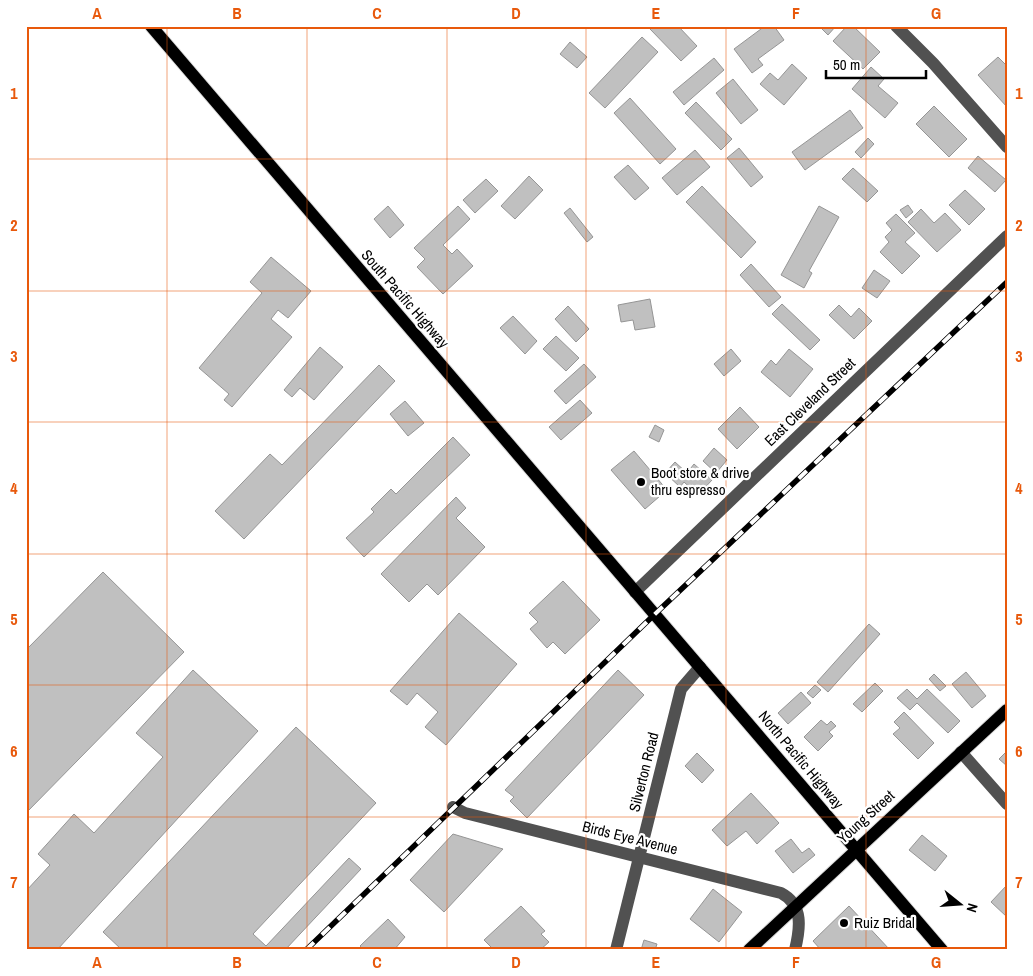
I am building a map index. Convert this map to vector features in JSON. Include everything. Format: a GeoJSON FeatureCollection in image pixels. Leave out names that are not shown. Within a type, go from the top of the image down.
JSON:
{"type":"FeatureCollection","features":[{"type":"Feature","properties":{"kind":"main road","name":"South Pacific Highway"},"geometry":{"type":"LineString","coordinates":[[151,26],[635,592]]}},
{"type":"Feature","properties":{"kind":"main road","name":"North Pacific Highway"},"geometry":{"type":"LineString","coordinates":[[635,592],[942,950]]}},
{"type":"Feature","properties":{"kind":"main road","name":"Young Street"},"geometry":{"type":"LineString","coordinates":[[749,950],[1007,710]]}},
{"type":"Feature","properties":{"kind":"street"},"geometry":{"type":"LineString","coordinates":[[896,26],[933,63],[1007,146]]}},
{"type":"Feature","properties":{"kind":"street","name":"East Cleveland Street"},"geometry":{"type":"LineString","coordinates":[[635,592],[1007,236]]}},
{"type":"Feature","properties":{"kind":"street","name":"Silverton Road"},"geometry":{"type":"LineString","coordinates":[[616,950],[681,690],[700,667]]}},
{"type":"Feature","properties":{"kind":"street"},"geometry":{"type":"LineString","coordinates":[[961,752],[1007,804]]}},
{"type":"Feature","properties":{"kind":"street","name":"Birds Eye Avenue"},"geometry":{"type":"LineString","coordinates":[[453,807],[465,813],[781,893],[789,898],[795,906]]}},
{"type":"Feature","properties":{"kind":"street"},"geometry":{"type":"LineString","coordinates":[[794,950],[800,920],[795,906]]}},
{"type":"Feature","properties":{"kind":"building"},"geometry":{"type":"Polygon","coordinates":[[[653,26],[678,26],[697,46],[681,61],[650,29],[653,26]]]}},
{"type":"Feature","properties":{"kind":"building"},"geometry":{"type":"Polygon","coordinates":[[[765,26],[774,26],[784,40],[758,59],[763,65],[752,73],[734,49],[765,26]]]}},
{"type":"Feature","properties":{"kind":"building"},"geometry":{"type":"Polygon","coordinates":[[[819,26],[836,26],[828,35],[819,26]]]}},
{"type":"Feature","properties":{"kind":"building"},"geometry":{"type":"Polygon","coordinates":[[[847,26],[853,26],[880,52],[863,69],[833,41],[847,26]]]}},
{"type":"Feature","properties":{"kind":"building"},"geometry":{"type":"Polygon","coordinates":[[[642,37],[658,52],[605,108],[589,93],[642,37]]]}},
{"type":"Feature","properties":{"kind":"building"},"geometry":{"type":"Polygon","coordinates":[[[570,42],[587,57],[577,68],[560,54],[570,42]]]}},
{"type":"Feature","properties":{"kind":"building"},"geometry":{"type":"Polygon","coordinates":[[[998,57],[1007,66],[1007,107],[978,75],[998,57]]]}},
{"type":"Feature","properties":{"kind":"building"},"geometry":{"type":"Polygon","coordinates":[[[714,58],[724,70],[684,105],[673,92],[714,58]]]}},
{"type":"Feature","properties":{"kind":"building"},"geometry":{"type":"Polygon","coordinates":[[[792,64],[807,78],[784,105],[760,84],[770,73],[778,80],[792,64]]]}},
{"type":"Feature","properties":{"kind":"building"},"geometry":{"type":"Polygon","coordinates":[[[871,67],[884,79],[878,86],[898,103],[885,118],[852,89],[871,67]]]}},
{"type":"Feature","properties":{"kind":"building"},"geometry":{"type":"Polygon","coordinates":[[[733,79],[758,110],[741,124],[716,93],[733,79]]]}},
{"type":"Feature","properties":{"kind":"building"},"geometry":{"type":"Polygon","coordinates":[[[630,98],[676,149],[660,164],[614,113],[630,98]]]}},
{"type":"Feature","properties":{"kind":"building"},"geometry":{"type":"Polygon","coordinates":[[[696,102],[732,139],[721,150],[685,113],[696,102]]]}},
{"type":"Feature","properties":{"kind":"building"},"geometry":{"type":"Polygon","coordinates":[[[934,106],[967,139],[949,157],[916,124],[934,106]]]}},
{"type":"Feature","properties":{"kind":"building"},"geometry":{"type":"Polygon","coordinates":[[[850,110],[863,128],[805,170],[792,152],[850,110]]]}},
{"type":"Feature","properties":{"kind":"building"},"geometry":{"type":"Polygon","coordinates":[[[868,138],[874,144],[861,158],[855,152],[868,138]]]}},
{"type":"Feature","properties":{"kind":"building"},"geometry":{"type":"Polygon","coordinates":[[[739,148],[763,177],[751,187],[727,158],[739,148]]]}},
{"type":"Feature","properties":{"kind":"building"},"geometry":{"type":"Polygon","coordinates":[[[695,150],[710,167],[677,195],[662,178],[695,150]]]}},
{"type":"Feature","properties":{"kind":"building"},"geometry":{"type":"Polygon","coordinates":[[[978,156],[1006,180],[995,192],[968,168],[978,156]]]}},
{"type":"Feature","properties":{"kind":"building"},"geometry":{"type":"Polygon","coordinates":[[[628,165],[649,188],[635,200],[614,177],[628,165]]]}},
{"type":"Feature","properties":{"kind":"building"},"geometry":{"type":"Polygon","coordinates":[[[853,168],[878,191],[867,202],[842,179],[853,168]]]}},
{"type":"Feature","properties":{"kind":"building"},"geometry":{"type":"Polygon","coordinates":[[[529,176],[543,190],[515,219],[501,206],[529,176]]]}},
{"type":"Feature","properties":{"kind":"building"},"geometry":{"type":"Polygon","coordinates":[[[486,179],[498,191],[475,213],[463,200],[486,179]]]}},
{"type":"Feature","properties":{"kind":"building"},"geometry":{"type":"Polygon","coordinates":[[[702,186],[756,242],[741,258],[686,202],[702,186]]]}},
{"type":"Feature","properties":{"kind":"building"},"geometry":{"type":"Polygon","coordinates":[[[965,190],[985,209],[969,225],[949,205],[965,190]]]}},
{"type":"Feature","properties":{"kind":"building"},"geometry":{"type":"Polygon","coordinates":[[[908,205],[913,212],[906,218],[900,210],[908,205]]]}},
{"type":"Feature","properties":{"kind":"building"},"geometry":{"type":"Polygon","coordinates":[[[388,206],[404,225],[390,238],[374,219],[388,206]]]}},
{"type":"Feature","properties":{"kind":"building"},"geometry":{"type":"Polygon","coordinates":[[[458,206],[470,219],[443,245],[452,254],[457,249],[473,266],[443,294],[417,267],[425,259],[414,248],[458,206]]]}},
{"type":"Feature","properties":{"kind":"building"},"geometry":{"type":"Polygon","coordinates":[[[819,206],[839,217],[809,271],[812,273],[804,288],[781,275],[819,206]]]}},
{"type":"Feature","properties":{"kind":"building"},"geometry":{"type":"Polygon","coordinates":[[[570,208],[593,237],[587,242],[564,213],[570,208]]]}},
{"type":"Feature","properties":{"kind":"building"},"geometry":{"type":"Polygon","coordinates":[[[921,209],[934,223],[945,213],[961,230],[937,252],[908,222],[921,209]]]}},
{"type":"Feature","properties":{"kind":"building"},"geometry":{"type":"Polygon","coordinates":[[[896,214],[915,233],[905,242],[920,256],[902,274],[880,252],[889,242],[885,237],[892,230],[886,223],[896,214]]]}},
{"type":"Feature","properties":{"kind":"building"},"geometry":{"type":"Polygon","coordinates":[[[271,257],[311,291],[288,318],[278,310],[271,319],[292,337],[232,407],[224,400],[229,394],[199,368],[262,293],[250,282],[271,257]]]}},
{"type":"Feature","properties":{"kind":"building"},"geometry":{"type":"Polygon","coordinates":[[[751,264],[781,297],[769,307],[740,275],[751,264]]]}},
{"type":"Feature","properties":{"kind":"building"},"geometry":{"type":"Polygon","coordinates":[[[874,270],[890,281],[877,298],[862,288],[874,270]]]}},
{"type":"Feature","properties":{"kind":"building"},"geometry":{"type":"Polygon","coordinates":[[[650,299],[655,327],[635,330],[633,320],[621,322],[618,305],[650,299]]]}},
{"type":"Feature","properties":{"kind":"building"},"geometry":{"type":"Polygon","coordinates":[[[782,304],[820,340],[810,350],[772,314],[782,304]]]}},
{"type":"Feature","properties":{"kind":"building"},"geometry":{"type":"Polygon","coordinates":[[[839,305],[851,317],[859,308],[872,321],[854,339],[829,315],[839,305]]]}},
{"type":"Feature","properties":{"kind":"building"},"geometry":{"type":"Polygon","coordinates":[[[568,306],[589,329],[576,342],[555,319],[568,306]]]}},
{"type":"Feature","properties":{"kind":"building"},"geometry":{"type":"Polygon","coordinates":[[[513,316],[537,341],[525,354],[500,328],[513,316]]]}},
{"type":"Feature","properties":{"kind":"building"},"geometry":{"type":"Polygon","coordinates":[[[556,336],[579,358],[566,371],[543,349],[556,336]]]}},
{"type":"Feature","properties":{"kind":"building"},"geometry":{"type":"Polygon","coordinates":[[[320,347],[343,367],[314,400],[300,388],[292,397],[284,390],[320,347]]]}},
{"type":"Feature","properties":{"kind":"building"},"geometry":{"type":"Polygon","coordinates":[[[731,349],[741,361],[724,376],[714,364],[731,349]]]}},
{"type":"Feature","properties":{"kind":"building"},"geometry":{"type":"Polygon","coordinates":[[[789,349],[813,369],[790,397],[761,372],[771,360],[776,365],[789,349]]]}},
{"type":"Feature","properties":{"kind":"building"},"geometry":{"type":"Polygon","coordinates":[[[584,364],[596,377],[566,404],[554,391],[584,364]]]}},
{"type":"Feature","properties":{"kind":"building"},"geometry":{"type":"Polygon","coordinates":[[[379,365],[395,381],[244,539],[215,511],[270,454],[282,465],[379,365]]]}},
{"type":"Feature","properties":{"kind":"building"},"geometry":{"type":"Polygon","coordinates":[[[580,400],[592,413],[561,440],[549,427],[580,400]]]}},
{"type":"Feature","properties":{"kind":"building"},"geometry":{"type":"Polygon","coordinates":[[[405,401],[424,423],[408,436],[390,414],[405,401]]]}},
{"type":"Feature","properties":{"kind":"building"},"geometry":{"type":"Polygon","coordinates":[[[740,407],[759,427],[737,449],[718,429],[740,407]]]}},
{"type":"Feature","properties":{"kind":"building"},"geometry":{"type":"Polygon","coordinates":[[[655,425],[664,430],[659,442],[649,437],[655,425]]]}},
{"type":"Feature","properties":{"kind":"building"},"geometry":{"type":"Polygon","coordinates":[[[453,437],[470,455],[364,557],[346,538],[374,512],[371,509],[391,489],[396,494],[453,437]]]}},
{"type":"Feature","properties":{"kind":"building"},"geometry":{"type":"Polygon","coordinates":[[[714,448],[727,460],[716,473],[703,461],[714,448]]]}},
{"type":"Feature","properties":{"kind":"building"},"geometry":{"type":"Polygon","coordinates":[[[634,451],[667,490],[645,509],[611,470],[634,451]]]}},
{"type":"Feature","properties":{"kind":"building"},"geometry":{"type":"Polygon","coordinates":[[[675,462],[687,473],[694,464],[712,480],[698,495],[684,482],[680,487],[665,473],[675,462]]]}},
{"type":"Feature","properties":{"kind":"building"},"geometry":{"type":"Polygon","coordinates":[[[456,497],[466,508],[456,518],[485,547],[438,595],[427,584],[409,602],[381,574],[456,497]]]}},
{"type":"Feature","properties":{"kind":"building"},"geometry":{"type":"Polygon","coordinates":[[[103,572],[184,652],[26,813],[26,650],[103,572]]]}},
{"type":"Feature","properties":{"kind":"building"},"geometry":{"type":"Polygon","coordinates":[[[563,581],[600,620],[565,654],[553,642],[547,648],[530,629],[538,622],[529,613],[563,581]]]}},
{"type":"Feature","properties":{"kind":"building"},"geometry":{"type":"Polygon","coordinates":[[[459,613],[517,664],[446,745],[425,727],[438,712],[417,693],[407,705],[390,691],[459,613]]]}},
{"type":"Feature","properties":{"kind":"building"},"geometry":{"type":"Polygon","coordinates":[[[869,624],[880,634],[828,692],[817,682],[869,624]]]}},
{"type":"Feature","properties":{"kind":"building"},"geometry":{"type":"Polygon","coordinates":[[[193,670],[258,731],[57,950],[26,950],[26,891],[50,865],[38,854],[74,814],[94,833],[163,757],[136,733],[193,670]]]}},
{"type":"Feature","properties":{"kind":"building"},"geometry":{"type":"Polygon","coordinates":[[[618,670],[644,695],[527,818],[510,801],[514,797],[505,790],[618,670]]]}},
{"type":"Feature","properties":{"kind":"building"},"geometry":{"type":"Polygon","coordinates":[[[966,672],[986,696],[972,708],[952,684],[966,672]]]}},
{"type":"Feature","properties":{"kind":"building"},"geometry":{"type":"Polygon","coordinates":[[[934,674],[946,686],[940,691],[929,679],[934,674]]]}},
{"type":"Feature","properties":{"kind":"building"},"geometry":{"type":"Polygon","coordinates":[[[875,683],[883,691],[862,712],[853,704],[875,683]]]}},
{"type":"Feature","properties":{"kind":"building"},"geometry":{"type":"Polygon","coordinates":[[[815,685],[821,690],[813,698],[807,693],[815,685]]]}},
{"type":"Feature","properties":{"kind":"building"},"geometry":{"type":"Polygon","coordinates":[[[907,689],[917,699],[927,689],[960,721],[948,733],[917,703],[910,710],[897,698],[907,689]]]}},
{"type":"Feature","properties":{"kind":"building"},"geometry":{"type":"Polygon","coordinates":[[[801,692],[811,703],[788,724],[778,713],[801,692]]]}},
{"type":"Feature","properties":{"kind":"building"},"geometry":{"type":"Polygon","coordinates":[[[904,712],[934,743],[918,759],[893,734],[900,728],[894,722],[904,712]]]}},
{"type":"Feature","properties":{"kind":"building"},"geometry":{"type":"Polygon","coordinates":[[[821,720],[827,725],[831,721],[836,726],[829,732],[833,736],[818,751],[804,737],[821,720]]]}},
{"type":"Feature","properties":{"kind":"building"},"geometry":{"type":"Polygon","coordinates":[[[296,727],[376,803],[253,934],[266,946],[349,858],[361,869],[285,950],[122,950],[103,932],[296,727]]]}},
{"type":"Feature","properties":{"kind":"building"},"geometry":{"type":"Polygon","coordinates":[[[1007,751],[1007,766],[999,759],[1007,751]]]}},
{"type":"Feature","properties":{"kind":"building"},"geometry":{"type":"Polygon","coordinates":[[[697,753],[714,770],[702,783],[685,766],[697,753]]]}},
{"type":"Feature","properties":{"kind":"building"},"geometry":{"type":"Polygon","coordinates":[[[751,793],[779,823],[757,844],[746,831],[727,846],[712,830],[751,793]]]}},
{"type":"Feature","properties":{"kind":"building"},"geometry":{"type":"Polygon","coordinates":[[[453,834],[503,849],[444,912],[410,880],[453,834]]]}},
{"type":"Feature","properties":{"kind":"building"},"geometry":{"type":"Polygon","coordinates":[[[922,835],[947,856],[935,871],[909,850],[922,835]]]}},
{"type":"Feature","properties":{"kind":"building"},"geometry":{"type":"Polygon","coordinates":[[[791,839],[802,853],[809,848],[815,855],[793,873],[775,851],[791,839]]]}},
{"type":"Feature","properties":{"kind":"building"},"geometry":{"type":"Polygon","coordinates":[[[1007,885],[1007,917],[991,902],[1007,885]]]}},
{"type":"Feature","properties":{"kind":"building"},"geometry":{"type":"Polygon","coordinates":[[[713,889],[742,912],[719,942],[690,919],[713,889]]]}},
{"type":"Feature","properties":{"kind":"building"},"geometry":{"type":"Polygon","coordinates":[[[521,906],[545,931],[541,934],[549,942],[540,950],[494,950],[484,940],[521,906]]]}},
{"type":"Feature","properties":{"kind":"building"},"geometry":{"type":"Polygon","coordinates":[[[849,906],[890,950],[821,950],[813,941],[849,906]]]}},
{"type":"Feature","properties":{"kind":"building"},"geometry":{"type":"Polygon","coordinates":[[[388,919],[405,937],[394,950],[364,950],[360,946],[388,919]]]}},
{"type":"Feature","properties":{"kind":"building"},"geometry":{"type":"Polygon","coordinates":[[[644,940],[657,944],[655,950],[641,950],[644,940]]]}},
{"type":"Feature","properties":{"kind":"railway"},"geometry":{"type":"LineString","coordinates":[[306,950],[655,614],[1007,282]]}},
{"type":"Feature","properties":{"kind":"place","name":"Boot store & drive thru espresso"},"geometry":{"type":"Point","coordinates":[641,482]}},
{"type":"Feature","properties":{"kind":"place","name":"Ruiz Bridal"},"geometry":{"type":"Point","coordinates":[844,923]}}]}
